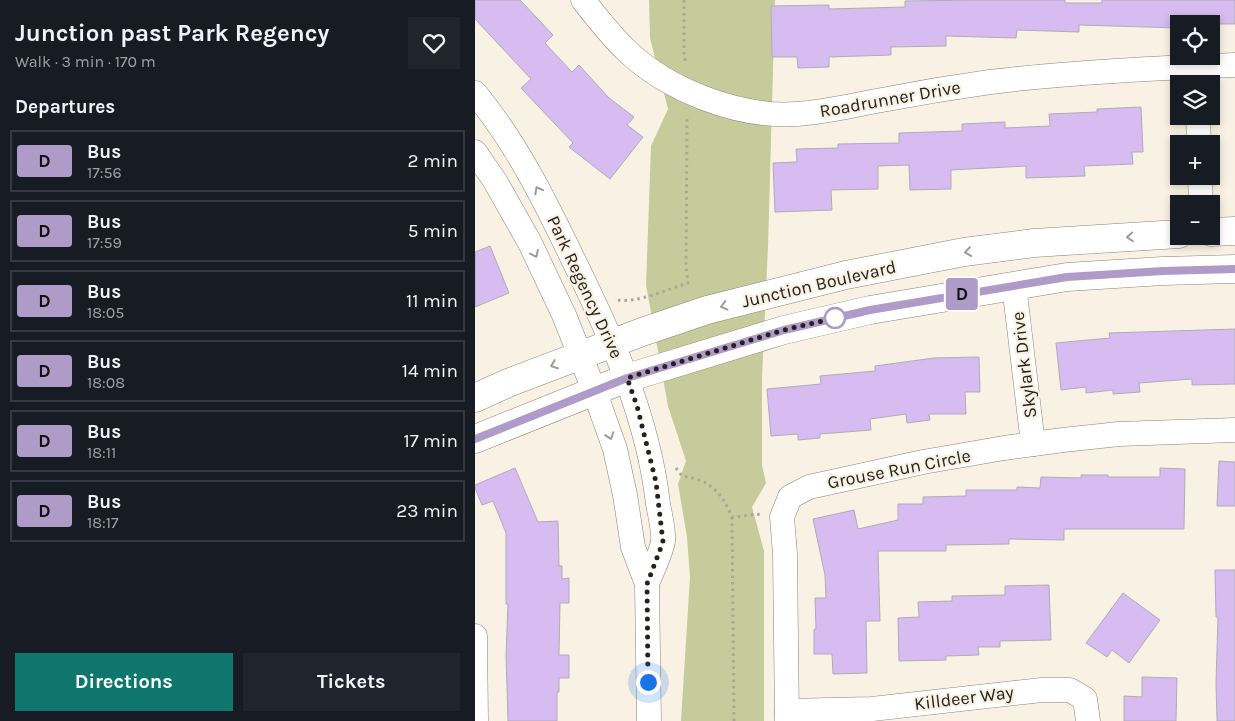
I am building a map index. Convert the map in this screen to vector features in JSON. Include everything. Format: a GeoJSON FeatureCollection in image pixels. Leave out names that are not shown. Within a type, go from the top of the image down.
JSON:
{"type":"FeatureCollection","features":[{"type":"Feature","properties":{"kind":"main road"},"geometry":{"type":"LineString","coordinates":[[1220,232],[1235,231]]}},
{"type":"Feature","properties":{"kind":"main road","name":"Junction Boulevard"},"geometry":{"type":"LineString","coordinates":[[475,398],[507,383],[581,354],[707,310],[828,279],[964,252],[1034,243],[1170,235]]}},
{"type":"Feature","properties":{"kind":"main road","name":"Junction Boulevard"},"geometry":{"type":"LineString","coordinates":[[475,439],[627,378],[784,330],[870,310],[1067,277],[1235,269]]}},
{"type":"Feature","properties":{"kind":"street","name":"Roadrunner Drive"},"geometry":{"type":"LineString","coordinates":[[583,0],[628,52],[657,74],[688,92],[727,105],[762,113],[795,114],[830,110],[934,91],[1069,73],[1196,75],[1235,65]]}},
{"type":"Feature","properties":{"kind":"street","name":"Park Regency Drive"},"geometry":{"type":"LineString","coordinates":[[475,93],[488,109],[527,169],[557,226],[623,339],[627,378],[637,406],[656,482],[663,542],[647,584]]}},
{"type":"Feature","properties":{"kind":"street","name":"Park Regency Drive"},"geometry":{"type":"LineString","coordinates":[[475,152],[495,181],[530,243],[564,315],[581,354],[615,449],[633,547],[647,584],[649,721]]}},
{"type":"Feature","properties":{"kind":"street","name":"Skylark Drive"},"geometry":{"type":"LineString","coordinates":[[1014,285],[1033,444]]}},
{"type":"Feature","properties":{"kind":"street","name":"Grouse Run Circle"},"geometry":{"type":"LineString","coordinates":[[787,716],[785,554],[782,517],[790,496],[809,487],[923,462],[1033,444],[1119,434],[1235,430]]}},
{"type":"Feature","properties":{"kind":"street"},"geometry":{"type":"LineString","coordinates":[[475,636],[476,721]]}},
{"type":"Feature","properties":{"kind":"street","name":"Killdeer Way"},"geometry":{"type":"LineString","coordinates":[[787,716],[872,710],[1014,692],[1070,690],[1085,699],[1089,721]]}},
{"type":"Feature","properties":{"kind":"path"},"geometry":{"type":"LineString","coordinates":[[623,339],[613,299],[639,300],[689,283],[686,266],[688,92],[684,56],[684,0]]}},
{"type":"Feature","properties":{"kind":"path"},"geometry":{"type":"LineString","coordinates":[[675,467],[681,476],[701,479],[712,486],[725,500],[733,517],[734,721]]}},
{"type":"Feature","properties":{"kind":"path"},"geometry":{"type":"LineString","coordinates":[[733,517],[758,514],[782,517]]}},
{"type":"Feature","properties":{"kind":"green space"},"geometry":{"type":"Polygon","coordinates":[[[649,0],[775,0],[762,378],[762,465],[766,483],[752,507],[764,551],[764,721],[681,721],[690,577],[687,537],[678,484],[686,461],[668,406],[646,285],[651,146],[668,109],[650,38],[649,0]]]}},
{"type":"Feature","properties":{"kind":"building"},"geometry":{"type":"Polygon","coordinates":[[[475,0],[520,0],[553,35],[545,43],[572,72],[579,65],[609,98],[634,117],[627,125],[643,137],[610,179],[569,147],[573,143],[521,88],[531,79],[475,19],[475,0]]]}},
{"type":"Feature","properties":{"kind":"building"},"geometry":{"type":"Polygon","coordinates":[[[1065,0],[1065,3],[1102,3],[1102,0],[1235,0],[1235,24],[1220,24],[1220,15],[1170,15],[1170,28],[1079,25],[1079,32],[1017,30],[1016,38],[946,36],[946,46],[891,47],[891,55],[829,57],[829,67],[798,68],[797,57],[772,57],[771,6],[829,5],[829,9],[905,7],[905,1],[1065,0]]]}},
{"type":"Feature","properties":{"kind":"building"},"geometry":{"type":"Polygon","coordinates":[[[1141,107],[1143,152],[1132,152],[1133,164],[1084,166],[1085,176],[1026,178],[1026,166],[951,170],[951,189],[910,190],[909,165],[878,166],[878,189],[831,190],[832,210],[775,212],[773,163],[797,162],[796,149],[838,148],[838,144],[899,143],[899,133],[962,131],[962,124],[1005,122],[1005,128],[1050,126],[1049,114],[1097,112],[1097,109],[1141,107]]]}},
{"type":"Feature","properties":{"kind":"building"},"geometry":{"type":"Polygon","coordinates":[[[490,246],[509,293],[475,307],[475,252],[490,246]]]}},
{"type":"Feature","properties":{"kind":"building"},"geometry":{"type":"Polygon","coordinates":[[[1235,329],[1235,384],[1192,385],[1192,379],[1139,383],[1140,392],[1113,394],[1113,390],[1086,393],[1086,387],[1061,390],[1056,343],[1110,338],[1109,333],[1235,329]]]}},
{"type":"Feature","properties":{"kind":"building"},"geometry":{"type":"Polygon","coordinates":[[[979,357],[980,392],[965,392],[966,414],[929,414],[930,420],[907,423],[906,414],[870,419],[871,430],[820,434],[820,438],[798,440],[798,434],[771,436],[767,389],[821,384],[820,376],[875,371],[875,366],[934,358],[979,357]]]}},
{"type":"Feature","properties":{"kind":"building"},"geometry":{"type":"Polygon","coordinates":[[[1219,461],[1235,462],[1235,506],[1217,506],[1219,461]]]}},
{"type":"Feature","properties":{"kind":"building"},"geometry":{"type":"Polygon","coordinates":[[[515,468],[538,522],[558,521],[559,566],[562,566],[562,579],[569,578],[569,603],[560,603],[559,655],[569,655],[569,678],[559,678],[557,721],[508,721],[506,533],[493,501],[482,505],[475,485],[515,468]]]}},
{"type":"Feature","properties":{"kind":"building"},"geometry":{"type":"Polygon","coordinates":[[[1160,468],[1185,469],[1184,529],[1064,529],[1064,540],[1009,539],[1009,544],[946,545],[946,551],[878,551],[880,621],[866,621],[867,673],[833,674],[832,654],[814,654],[814,629],[816,629],[815,598],[826,598],[825,575],[813,519],[854,510],[858,529],[898,520],[898,504],[923,504],[923,497],[966,496],[966,490],[1017,490],[1017,487],[1040,488],[1041,477],[1081,478],[1081,475],[1108,475],[1108,477],[1160,477],[1160,468]]]}},
{"type":"Feature","properties":{"kind":"building"},"geometry":{"type":"Polygon","coordinates":[[[1215,570],[1235,570],[1235,721],[1217,721],[1218,617],[1216,617],[1215,570]]]}},
{"type":"Feature","properties":{"kind":"building"},"geometry":{"type":"Polygon","coordinates":[[[1049,585],[1051,640],[1000,641],[1000,647],[978,647],[979,655],[946,656],[946,660],[899,661],[898,618],[919,617],[918,602],[952,601],[952,596],[1005,595],[1005,586],[1049,585]]]}},
{"type":"Feature","properties":{"kind":"building"},"geometry":{"type":"Polygon","coordinates":[[[1123,593],[1160,620],[1129,663],[1112,650],[1107,657],[1086,643],[1123,593]]]}},
{"type":"Feature","properties":{"kind":"building"},"geometry":{"type":"Polygon","coordinates":[[[1142,677],[1177,678],[1176,721],[1124,721],[1124,696],[1142,697],[1142,677]]]}},
{"type":"Feature","properties":{"kind":"bus line","name":"D"},"geometry":{"type":"LineString","coordinates":[[475,439],[567,400],[627,378],[784,330],[870,310],[1067,277],[1235,269]]}},
{"type":"Feature","properties":{"kind":"route"},"geometry":{"type":"LineString","coordinates":[[648,682],[647,584],[663,542],[656,482],[637,406],[627,378],[784,330],[835,318]]}}]}
